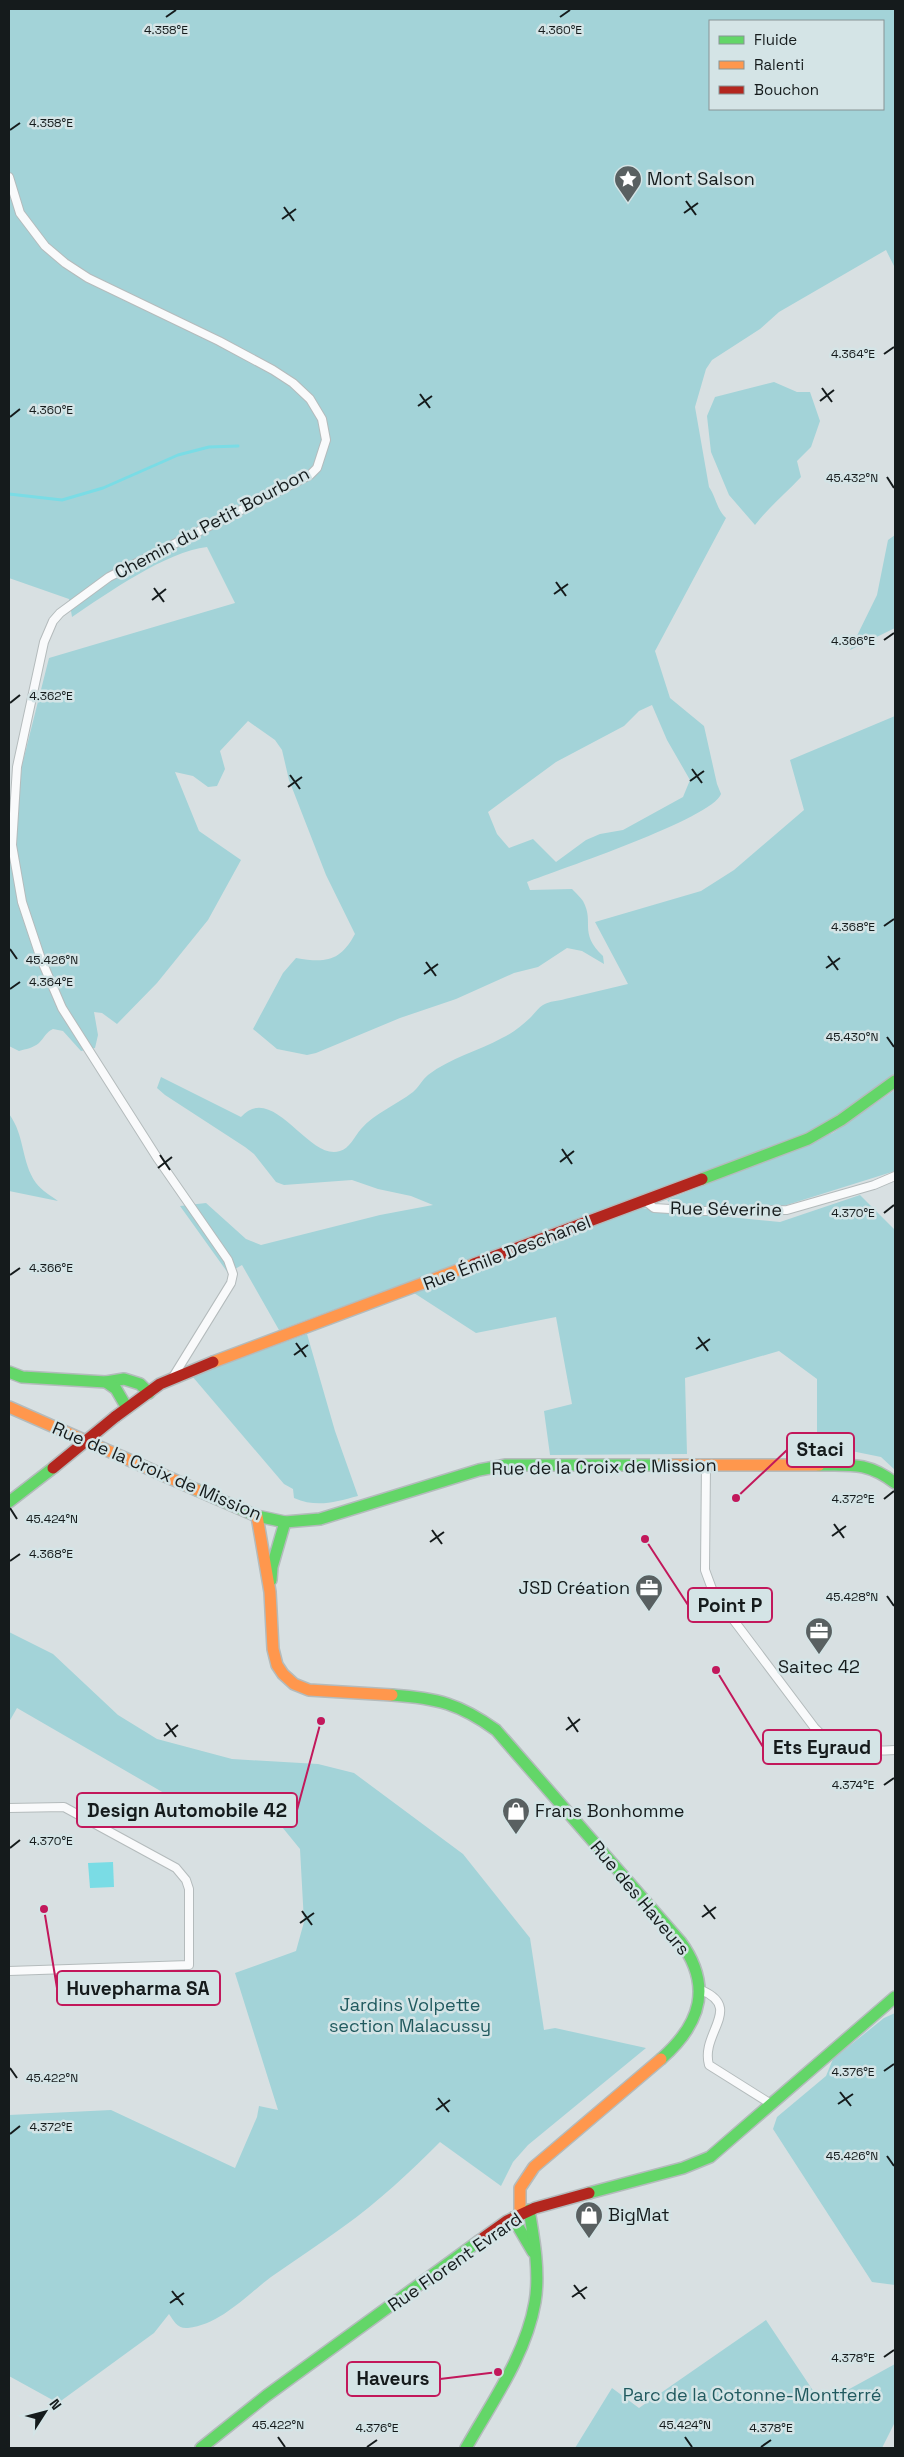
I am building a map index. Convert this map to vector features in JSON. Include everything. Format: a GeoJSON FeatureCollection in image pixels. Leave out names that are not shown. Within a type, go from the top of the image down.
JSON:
{"type":"FeatureCollection","features":[{"type":"Feature","properties":{"kind":"street","name":"Chemin du Petit Bourbon"},"geometry":{"type":"LineString","coordinates":[[9,177],[20,214],[45,246],[65,263],[88,278],[219,341],[293,383],[310,399],[322,419],[326,440],[317,468],[310,475],[109,577],[60,613],[53,621],[44,642],[17,767],[12,846],[22,902],[41,958],[62,1008],[158,1159],[228,1260],[233,1274],[231,1283],[173,1377]]}},
{"type":"Feature","properties":{"kind":"street","name":"Rue Émile Deschanel"},"geometry":{"type":"LineString","coordinates":[[9,1502],[115,1417],[173,1377],[808,1139],[841,1120],[895,1081]]}},
{"type":"Feature","properties":{"kind":"street","name":"Rue Séverine"},"geometry":{"type":"LineString","coordinates":[[644,1200],[654,1208],[786,1210],[874,1185],[895,1176]]}},
{"type":"Feature","properties":{"kind":"street"},"geometry":{"type":"LineString","coordinates":[[9,1372],[22,1377],[106,1382],[124,1379],[140,1384],[149,1393]]}},
{"type":"Feature","properties":{"kind":"street"},"geometry":{"type":"LineString","coordinates":[[106,1382],[116,1389],[127,1408]]}},
{"type":"Feature","properties":{"kind":"street","name":"Rue de la Croix de Mission"},"geometry":{"type":"LineString","coordinates":[[9,1407],[257,1516],[284,1522],[320,1518],[479,1470],[506,1465],[862,1465],[886,1476],[895,1483]]}},
{"type":"Feature","properties":{"kind":"street"},"geometry":{"type":"LineString","coordinates":[[706,1464],[705,1570],[712,1589],[723,1606],[814,1727],[829,1741],[871,1751],[895,1750]]}},
{"type":"Feature","properties":{"kind":"street","name":"Rue des Haveurs"},"geometry":{"type":"LineString","coordinates":[[257,1516],[270,1592],[276,1665],[284,1676],[294,1685],[309,1690],[420,1698],[453,1705],[478,1716],[496,1730],[680,1941],[688,1951],[701,1990],[695,2019],[687,2033],[666,2054],[534,2166],[522,2180],[518,2196],[521,2214],[533,2252],[535,2300],[528,2330],[466,2448]]}},
{"type":"Feature","properties":{"kind":"street","name":"Rue des Haveurs"},"geometry":{"type":"LineString","coordinates":[[270,1592],[272,1567],[284,1522]]}},
{"type":"Feature","properties":{"kind":"street"},"geometry":{"type":"LineString","coordinates":[[9,1808],[64,1807],[176,1868],[186,1880],[189,1889],[190,1965],[9,1971]]}},
{"type":"Feature","properties":{"kind":"street"},"geometry":{"type":"LineString","coordinates":[[701,1990],[714,1995],[720,2007],[720,2017],[707,2049],[709,2065],[771,2104]]}},
{"type":"Feature","properties":{"kind":"street","name":"Rue Florent Evrard"},"geometry":{"type":"LineString","coordinates":[[201,2448],[266,2396],[521,2214],[698,2163],[710,2157],[890,2004],[895,1997]]}},
{"type":"Feature","properties":{"kind":"street"},"geometry":{"type":"LineString","coordinates":[[521,2214],[522,2236],[533,2252]]}},
{"type":"Feature","properties":{"kind":"green space"},"geometry":{"type":"Polygon","coordinates":[[[9,9],[895,9],[895,268],[886,250],[779,312],[760,329],[712,360],[706,369],[695,407],[709,487],[726,518],[655,651],[670,698],[704,726],[721,794],[712,804],[664,829],[527,882],[530,890],[572,889],[578,895],[586,909],[591,940],[595,948],[603,956],[604,964],[582,951],[567,948],[538,967],[514,973],[456,999],[400,1018],[316,1053],[307,1055],[277,1049],[253,1029],[283,973],[296,958],[323,960],[337,955],[344,950],[355,934],[326,875],[289,780],[282,750],[275,740],[248,721],[220,751],[225,769],[217,786],[208,787],[193,776],[175,772],[199,831],[241,860],[208,920],[157,983],[117,1024],[102,1013],[94,1012],[98,1035],[95,1048],[81,1051],[63,1031],[53,1029],[39,1043],[32,1047],[19,1051],[9,1046],[9,818],[17,813],[22,765],[49,658],[235,603],[207,547],[174,556],[156,565],[119,586],[72,617],[69,599],[9,578],[9,9]],[[652,705],[639,711],[624,726],[556,762],[488,812],[497,834],[509,848],[533,839],[556,862],[586,840],[600,834],[623,830],[683,797],[690,780],[667,740],[652,705]]]}},
{"type":"Feature","properties":{"kind":"green space"},"geometry":{"type":"Polygon","coordinates":[[[774,382],[797,392],[810,392],[820,421],[811,447],[797,461],[801,477],[755,525],[729,495],[711,452],[707,416],[715,397],[774,382]]]}},
{"type":"Feature","properties":{"kind":"green space"},"geometry":{"type":"Polygon","coordinates":[[[895,535],[895,628],[850,650],[877,595],[888,540],[895,535]]]}},
{"type":"Feature","properties":{"kind":"green space"},"geometry":{"type":"Polygon","coordinates":[[[895,716],[895,1074],[873,1092],[825,1124],[799,1137],[279,1330],[242,1265],[228,1273],[180,1206],[206,1203],[246,1239],[261,1245],[380,1215],[433,1205],[411,1196],[378,1189],[352,1180],[284,1185],[276,1182],[254,1154],[157,1088],[161,1077],[241,1117],[253,1109],[266,1109],[278,1115],[316,1145],[328,1151],[343,1150],[367,1123],[413,1092],[428,1075],[445,1064],[509,1034],[527,1021],[543,1005],[628,984],[595,922],[701,891],[734,870],[804,810],[790,760],[895,716]]]}},
{"type":"Feature","properties":{"kind":"green space"},"geometry":{"type":"Polygon","coordinates":[[[895,1090],[895,1171],[777,1208],[717,1208],[670,1203],[667,1200],[833,1133],[895,1090]]]}},
{"type":"Feature","properties":{"kind":"green space"},"geometry":{"type":"Polygon","coordinates":[[[9,1114],[18,1131],[31,1175],[46,1193],[58,1201],[9,1191],[9,1114]]]}},
{"type":"Feature","properties":{"kind":"green space"},"geometry":{"type":"Polygon","coordinates":[[[860,1195],[895,1230],[895,1470],[881,1457],[817,1444],[817,1379],[779,1351],[685,1378],[687,1454],[550,1455],[544,1411],[572,1404],[556,1317],[476,1333],[414,1293],[640,1208],[780,1222],[860,1195]]]}},
{"type":"Feature","properties":{"kind":"green space"},"geometry":{"type":"Polygon","coordinates":[[[307,1334],[335,1431],[358,1496],[326,1503],[310,1503],[294,1498],[293,1489],[284,1484],[192,1376],[307,1334]]]}},
{"type":"Feature","properties":{"kind":"green space","name":"Jardins Volpette section Malacussy"},"geometry":{"type":"Polygon","coordinates":[[[9,1632],[53,1654],[118,1715],[157,1739],[232,1759],[318,1764],[354,1773],[463,1854],[530,1938],[544,2030],[555,2028],[646,2048],[528,2145],[513,2162],[501,2186],[440,2142],[369,2207],[271,2277],[222,2315],[200,2326],[184,2328],[178,2326],[169,2314],[154,2333],[58,2403],[9,2376],[9,2115],[111,2110],[235,2168],[257,2117],[259,2106],[278,2110],[235,1973],[296,1951],[304,1922],[300,1849],[278,1822],[164,1793],[17,1708],[9,1722],[9,1632]]]}},
{"type":"Feature","properties":{"kind":"green space"},"geometry":{"type":"Polygon","coordinates":[[[895,2013],[895,2285],[872,2282],[773,2129],[777,2117],[826,2076],[833,2059],[884,2018],[895,2013]]]}},
{"type":"Feature","properties":{"kind":"green space","name":"Parc de la Cotonne-Montferré"},"geometry":{"type":"Polygon","coordinates":[[[766,2320],[822,2404],[895,2364],[895,2422],[882,2448],[575,2448],[612,2388],[639,2408],[766,2320]]]}},
{"type":"Feature","properties":{"kind":"water"},"geometry":{"type":"Polygon","coordinates":[[[113,1862],[114,1887],[90,1888],[88,1863],[113,1862]]]}},
{"type":"Feature","properties":{"kind":"waterway"},"geometry":{"type":"LineString","coordinates":[[9,494],[62,500],[103,488],[178,455],[209,447],[238,446]]}},
{"type":"Feature","properties":{"kind":"traffic: fast"},"geometry":{"type":"LineString","coordinates":[[702,1179],[808,1139],[841,1120],[895,1081]]}},
{"type":"Feature","properties":{"kind":"traffic: fast"},"geometry":{"type":"LineString","coordinates":[[9,1372],[22,1377],[106,1382],[124,1379],[140,1384],[149,1393]]}},
{"type":"Feature","properties":{"kind":"traffic: fast"},"geometry":{"type":"LineString","coordinates":[[106,1382],[116,1389],[127,1408]]}},
{"type":"Feature","properties":{"kind":"traffic: fast"},"geometry":{"type":"LineString","coordinates":[[197,1490],[257,1516],[285,1522],[320,1519],[479,1470],[506,1465],[660,1465]]}},
{"type":"Feature","properties":{"kind":"traffic: fast"},"geometry":{"type":"LineString","coordinates":[[819,1465],[850,1465],[868,1468],[895,1483]]}},
{"type":"Feature","properties":{"kind":"traffic: fast"},"geometry":{"type":"LineString","coordinates":[[9,1502],[53,1468]]}},
{"type":"Feature","properties":{"kind":"traffic: fast"},"geometry":{"type":"LineString","coordinates":[[271,1580],[272,1567],[285,1522]]}},
{"type":"Feature","properties":{"kind":"traffic: fast"},"geometry":{"type":"LineString","coordinates":[[392,1695],[422,1698],[459,1708],[496,1730],[680,1941],[697,1974],[698,2004],[685,2032],[675,2046],[661,2059]]}},
{"type":"Feature","properties":{"kind":"traffic: fast"},"geometry":{"type":"LineString","coordinates":[[589,2193],[683,2168],[710,2157],[895,1997]]}},
{"type":"Feature","properties":{"kind":"traffic: fast"},"geometry":{"type":"LineString","coordinates":[[466,2448],[507,2378],[531,2322],[535,2302],[537,2268],[529,2210]]}},
{"type":"Feature","properties":{"kind":"traffic: fast"},"geometry":{"type":"LineString","coordinates":[[513,2218],[533,2252]]}},
{"type":"Feature","properties":{"kind":"traffic: fast"},"geometry":{"type":"LineString","coordinates":[[201,2448],[266,2396],[479,2241]]}},
{"type":"Feature","properties":{"kind":"traffic: slow"},"geometry":{"type":"LineString","coordinates":[[213,1362],[474,1264]]}},
{"type":"Feature","properties":{"kind":"traffic: slow"},"geometry":{"type":"LineString","coordinates":[[9,1407],[197,1490]]}},
{"type":"Feature","properties":{"kind":"traffic: slow"},"geometry":{"type":"LineString","coordinates":[[660,1465],[819,1465]]}},
{"type":"Feature","properties":{"kind":"traffic: slow"},"geometry":{"type":"LineString","coordinates":[[257,1516],[270,1592],[273,1649],[277,1665],[283,1674],[294,1684],[309,1690],[392,1695]]}},
{"type":"Feature","properties":{"kind":"traffic: slow"},"geometry":{"type":"LineString","coordinates":[[520,2214],[520,2188],[534,2167],[661,2059]]}},
{"type":"Feature","properties":{"kind":"traffic: jam"},"geometry":{"type":"LineString","coordinates":[[474,1264],[702,1179]]}},
{"type":"Feature","properties":{"kind":"traffic: jam"},"geometry":{"type":"LineString","coordinates":[[115,1417],[160,1384],[213,1362]]}},
{"type":"Feature","properties":{"kind":"traffic: jam"},"geometry":{"type":"LineString","coordinates":[[53,1468],[115,1417]]}},
{"type":"Feature","properties":{"kind":"traffic: jam"},"geometry":{"type":"LineString","coordinates":[[479,2241],[507,2221],[535,2208],[589,2193]]}},
{"type":"Feature","properties":{"kind":"place","name":"Mont Salson"},"geometry":{"type":"Point","coordinates":[628,203]}},
{"type":"Feature","properties":{"kind":"place","name":"Staci"},"geometry":{"type":"Point","coordinates":[736,1498]}},
{"type":"Feature","properties":{"kind":"place","name":"Point P"},"geometry":{"type":"Point","coordinates":[645,1539]}},
{"type":"Feature","properties":{"kind":"place","name":"JSD Création"},"geometry":{"type":"Point","coordinates":[649,1612]}},
{"type":"Feature","properties":{"kind":"place","name":"Saitec 42"},"geometry":{"type":"Point","coordinates":[819,1655]}},
{"type":"Feature","properties":{"kind":"place","name":"Ets Eyraud"},"geometry":{"type":"Point","coordinates":[716,1670]}},
{"type":"Feature","properties":{"kind":"place","name":"Design Automobile 42"},"geometry":{"type":"Point","coordinates":[321,1721]}},
{"type":"Feature","properties":{"kind":"place","name":"Frans Bonhomme"},"geometry":{"type":"Point","coordinates":[516,1835]}},
{"type":"Feature","properties":{"kind":"place","name":"Huvepharma SA"},"geometry":{"type":"Point","coordinates":[44,1909]}},
{"type":"Feature","properties":{"kind":"place","name":"BigMat"},"geometry":{"type":"Point","coordinates":[589,2239]}},
{"type":"Feature","properties":{"kind":"place","name":"Haveurs"},"geometry":{"type":"Point","coordinates":[498,2372]}}]}
